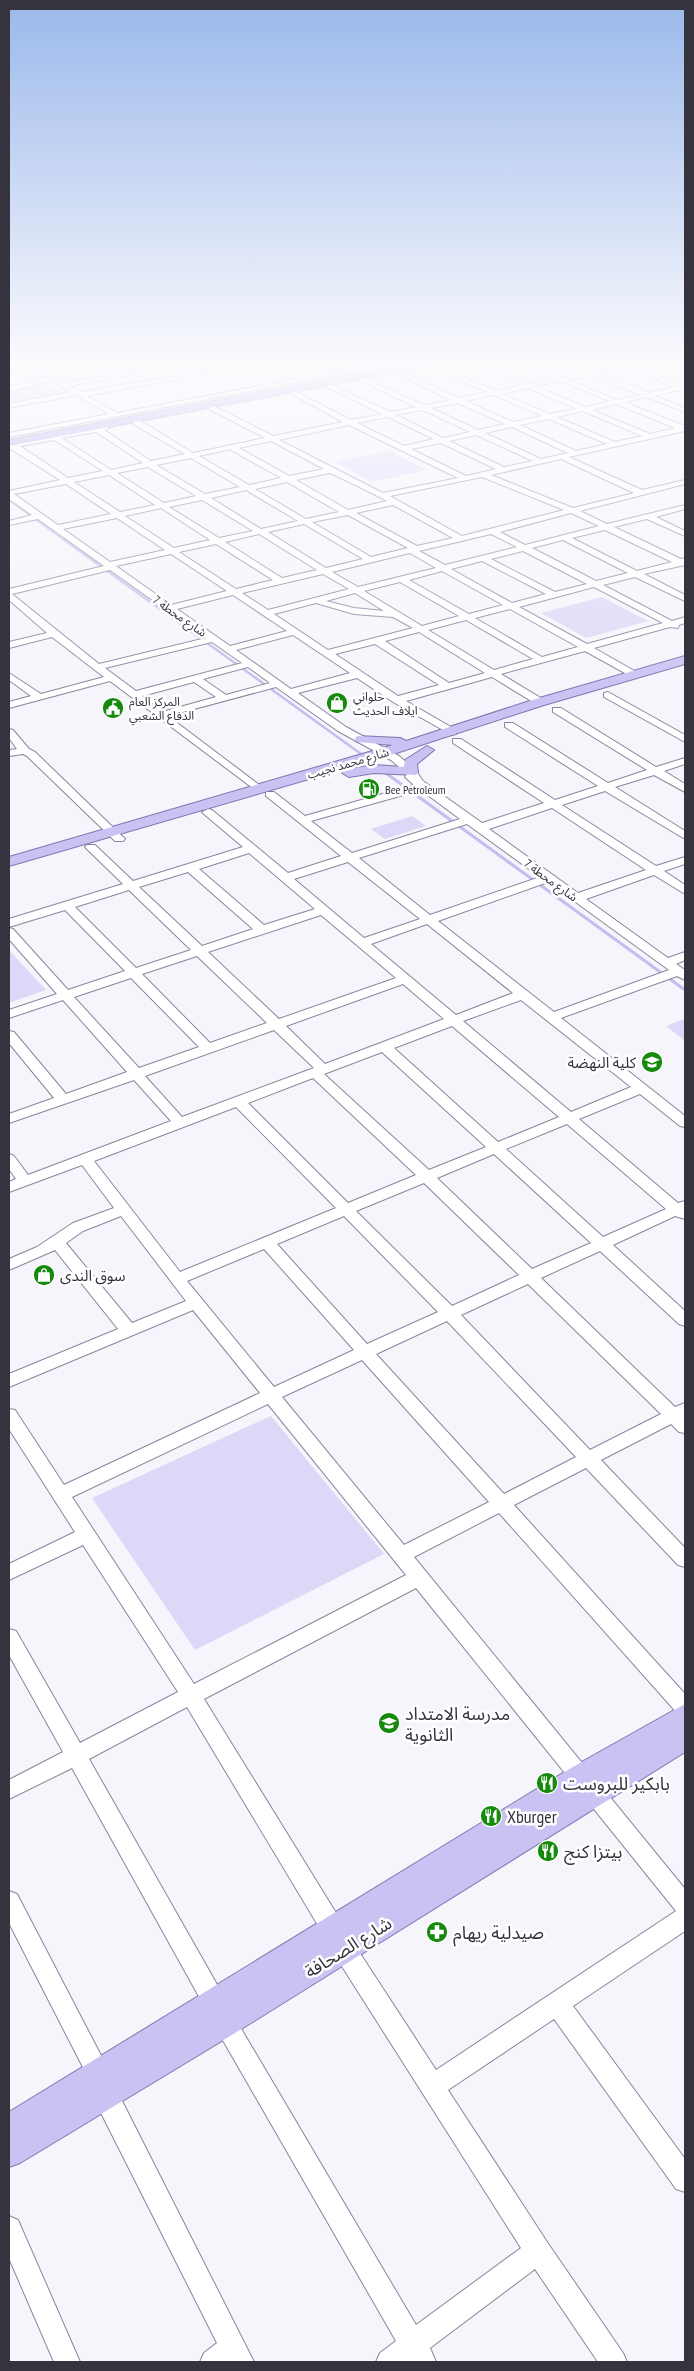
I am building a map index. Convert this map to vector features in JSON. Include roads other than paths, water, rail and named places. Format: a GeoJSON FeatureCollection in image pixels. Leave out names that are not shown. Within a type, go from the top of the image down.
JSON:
{"type":"FeatureCollection","features":[{"type":"Feature","properties":{"kind":"main road","name":"شارع محمد نجيب"},"geometry":{"type":"LineString","coordinates":[[9,870],[91,847],[116,835],[341,770],[400,767],[426,745],[455,736],[540,702],[685,660]]}},
{"type":"Feature","properties":{"kind":"main road","name":"شارع محمد نجيب"},"geometry":{"type":"LineString","coordinates":[[455,736],[509,725],[685,672]]}},
{"type":"Feature","properties":{"kind":"main road"},"geometry":{"type":"LineString","coordinates":[[341,770],[358,754],[359,739],[426,745]]}},
{"type":"Feature","properties":{"kind":"main road"},"geometry":{"type":"LineString","coordinates":[[400,767],[410,763],[426,745]]}},
{"type":"Feature","properties":{"kind":"main road","name":"شارع محمد نجيب"},"geometry":{"type":"LineString","coordinates":[[9,862],[208,812],[264,792]]}},
{"type":"Feature","properties":{"kind":"main road","name":"شارع الصحافة"},"geometry":{"type":"LineString","coordinates":[[9,2152],[102,2084],[588,1785],[685,1714]]}},
{"type":"Feature","properties":{"kind":"main road","name":"شارع الصحافة"},"geometry":{"type":"LineString","coordinates":[[588,1785],[685,1738]]}},
{"type":"Feature","properties":{"kind":"main road","name":"شارع الصحافة"},"geometry":{"type":"LineString","coordinates":[[9,2129],[102,2084]]}},
{"type":"Feature","properties":{"kind":"street"},"geometry":{"type":"LineString","coordinates":[[58,476],[397,700],[455,736],[685,890]]}},
{"type":"Feature","properties":{"kind":"street"},"geometry":{"type":"LineString","coordinates":[[9,494],[99,476]]}},
{"type":"Feature","properties":{"kind":"street"},"geometry":{"type":"LineString","coordinates":[[116,476],[280,581]]}},
{"type":"Feature","properties":{"kind":"street"},"geometry":{"type":"LineString","coordinates":[[168,476],[540,702]]}},
{"type":"Feature","properties":{"kind":"street"},"geometry":{"type":"LineString","coordinates":[[226,476],[370,560]]}},
{"type":"Feature","properties":{"kind":"street"},"geometry":{"type":"LineString","coordinates":[[282,476],[635,675]]}},
{"type":"Feature","properties":{"kind":"street"},"geometry":{"type":"LineString","coordinates":[[57,528],[307,476]]}},
{"type":"Feature","properties":{"kind":"street"},"geometry":{"type":"LineString","coordinates":[[342,476],[460,538]]}},
{"type":"Feature","properties":{"kind":"street"},"geometry":{"type":"LineString","coordinates":[[460,476],[467,479]]}},
{"type":"Feature","properties":{"kind":"street"},"geometry":{"type":"LineString","coordinates":[[379,494],[398,494],[482,476]]}},
{"type":"Feature","properties":{"kind":"street"},"geometry":{"type":"LineString","coordinates":[[487,476],[573,511],[683,563]]}},
{"type":"Feature","properties":{"kind":"street"},"geometry":{"type":"LineString","coordinates":[[603,476],[641,493]]}},
{"type":"Feature","properties":{"kind":"street"},"geometry":{"type":"LineString","coordinates":[[169,608],[492,531],[685,482]]}},
{"type":"Feature","properties":{"kind":"street"},"geometry":{"type":"LineString","coordinates":[[650,490],[668,498]]}},
{"type":"Feature","properties":{"kind":"street","name":"شارع محطة 7"},"geometry":{"type":"LineString","coordinates":[[9,494],[277,684],[400,767],[468,820],[682,973]]}},
{"type":"Feature","properties":{"kind":"street"},"geometry":{"type":"LineString","coordinates":[[9,592],[260,530],[394,502]]}},
{"type":"Feature","properties":{"kind":"street"},"geometry":{"type":"LineString","coordinates":[[676,502],[685,506]]}},
{"type":"Feature","properties":{"kind":"street"},"geometry":{"type":"LineString","coordinates":[[267,613],[400,578],[607,528],[685,506]]}},
{"type":"Feature","properties":{"kind":"street"},"geometry":{"type":"LineString","coordinates":[[9,522],[40,516]]}},
{"type":"Feature","properties":{"kind":"street"},"geometry":{"type":"LineString","coordinates":[[649,517],[685,534]]}},
{"type":"Feature","properties":{"kind":"street"},"geometry":{"type":"LineString","coordinates":[[492,531],[685,631]]}},
{"type":"Feature","properties":{"kind":"street"},"geometry":{"type":"LineString","coordinates":[[565,538],[685,598]]}},
{"type":"Feature","properties":{"kind":"street"},"geometry":{"type":"LineString","coordinates":[[483,558],[555,595]]}},
{"type":"Feature","properties":{"kind":"street"},"geometry":{"type":"LineString","coordinates":[[328,653],[637,573],[683,563]]}},
{"type":"Feature","properties":{"kind":"street"},"geometry":{"type":"LineString","coordinates":[[400,578],[541,660]]}},
{"type":"Feature","properties":{"kind":"street"},"geometry":{"type":"LineString","coordinates":[[9,596],[21,611],[303,820],[683,1119]]}},
{"type":"Feature","properties":{"kind":"street"},"geometry":{"type":"LineString","coordinates":[[317,600],[326,605],[364,612],[397,614]]}},
{"type":"Feature","properties":{"kind":"street"},"geometry":{"type":"LineString","coordinates":[[397,700],[685,620]]}},
{"type":"Feature","properties":{"kind":"street"},"geometry":{"type":"LineString","coordinates":[[228,649],[295,632]]}},
{"type":"Feature","properties":{"kind":"street"},"geometry":{"type":"LineString","coordinates":[[9,645],[54,634]]}},
{"type":"Feature","properties":{"kind":"street"},"geometry":{"type":"LineString","coordinates":[[98,667],[213,639]]}},
{"type":"Feature","properties":{"kind":"street"},"geometry":{"type":"LineString","coordinates":[[376,640],[447,686]]}},
{"type":"Feature","properties":{"kind":"street"},"geometry":{"type":"LineString","coordinates":[[134,695],[249,664]]}},
{"type":"Feature","properties":{"kind":"street"},"geometry":{"type":"LineString","coordinates":[[290,692],[359,674]]}},
{"type":"Feature","properties":{"kind":"street"},"geometry":{"type":"LineString","coordinates":[[9,676],[39,697]]}},
{"type":"Feature","properties":{"kind":"street"},"geometry":{"type":"LineString","coordinates":[[9,706],[112,678]]}},
{"type":"Feature","properties":{"kind":"street"},"geometry":{"type":"LineString","coordinates":[[195,678],[224,698]]}},
{"type":"Feature","properties":{"kind":"street"},"geometry":{"type":"LineString","coordinates":[[161,715],[277,684]]}},
{"type":"Feature","properties":{"kind":"street"},"geometry":{"type":"LineString","coordinates":[[608,695],[685,740]]}},
{"type":"Feature","properties":{"kind":"street"},"geometry":{"type":"LineString","coordinates":[[557,710],[685,788]]}},
{"type":"Feature","properties":{"kind":"street"},"geometry":{"type":"LineString","coordinates":[[509,725],[685,836]]}},
{"type":"Feature","properties":{"kind":"street"},"geometry":{"type":"LineString","coordinates":[[9,732],[26,751],[116,835]]}},
{"type":"Feature","properties":{"kind":"street"},"geometry":{"type":"LineString","coordinates":[[9,753],[26,751]]}},
{"type":"Feature","properties":{"kind":"street"},"geometry":{"type":"LineString","coordinates":[[479,828],[685,761]]}},
{"type":"Feature","properties":{"kind":"street"},"geometry":{"type":"LineString","coordinates":[[303,820],[400,767]]}},
{"type":"Feature","properties":{"kind":"street"},"geometry":{"type":"LineString","coordinates":[[60,1495],[271,1395],[603,1244],[683,1211],[568,1119],[208,812]]}},
{"type":"Feature","properties":{"kind":"street"},"geometry":{"type":"LineString","coordinates":[[285,878],[468,820]]}},
{"type":"Feature","properties":{"kind":"street"},"geometry":{"type":"LineString","coordinates":[[91,847],[277,1024],[318,1071],[530,1277],[681,1417],[590,1458],[401,1555]]}},
{"type":"Feature","properties":{"kind":"street"},"geometry":{"type":"LineString","coordinates":[[9,923],[250,849]]}},
{"type":"Feature","properties":{"kind":"street"},"geometry":{"type":"LineString","coordinates":[[576,898],[685,860]]}},
{"type":"Feature","properties":{"kind":"street"},"geometry":{"type":"LineString","coordinates":[[190,867],[262,930]]}},
{"type":"Feature","properties":{"kind":"street"},"geometry":{"type":"LineString","coordinates":[[362,943],[548,878]]}},
{"type":"Feature","properties":{"kind":"street"},"geometry":{"type":"LineString","coordinates":[[67,905],[208,1049]]}},
{"type":"Feature","properties":{"kind":"street"},"geometry":{"type":"LineString","coordinates":[[9,1014],[323,910]]}},
{"type":"Feature","properties":{"kind":"street"},"geometry":{"type":"LineString","coordinates":[[9,932],[180,1122]]}},
{"type":"Feature","properties":{"kind":"street"},"geometry":{"type":"LineString","coordinates":[[667,963],[685,956]]}},
{"type":"Feature","properties":{"kind":"street"},"geometry":{"type":"LineString","coordinates":[[553,1017],[682,973]]}},
{"type":"Feature","properties":{"kind":"street"},"geometry":{"type":"LineString","coordinates":[[9,1119],[405,979]]}},
{"type":"Feature","properties":{"kind":"street"},"geometry":{"type":"LineString","coordinates":[[9,1186],[524,994]]}},
{"type":"Feature","properties":{"kind":"street"},"geometry":{"type":"LineString","coordinates":[[9,1035],[63,1100]]}},
{"type":"Feature","properties":{"kind":"street"},"geometry":{"type":"LineString","coordinates":[[384,1046],[498,1147],[685,1320]]}},
{"type":"Feature","properties":{"kind":"street"},"geometry":{"type":"LineString","coordinates":[[177,1279],[642,1088]]}},
{"type":"Feature","properties":{"kind":"street"},"geometry":{"type":"LineString","coordinates":[[238,1101],[450,1314],[590,1458],[685,1560]]}},
{"type":"Feature","properties":{"kind":"street"},"geometry":{"type":"LineString","coordinates":[[84,1158],[177,1279],[685,1906]]}},
{"type":"Feature","properties":{"kind":"street"},"geometry":{"type":"LineString","coordinates":[[9,1159],[25,1180]]}},
{"type":"Feature","properties":{"kind":"street"},"geometry":{"type":"LineString","coordinates":[[9,1265],[43,1251],[78,1227],[123,1210]]}},
{"type":"Feature","properties":{"kind":"street"},"geometry":{"type":"LineString","coordinates":[[56,1241],[129,1330]]}},
{"type":"Feature","properties":{"kind":"street"},"geometry":{"type":"LineString","coordinates":[[266,1242],[503,1502],[685,1708]]}},
{"type":"Feature","properties":{"kind":"street"},"geometry":{"type":"LineString","coordinates":[[9,1381],[196,1302]]}},
{"type":"Feature","properties":{"kind":"street"},"geometry":{"type":"LineString","coordinates":[[9,1415],[191,1696],[339,1939],[538,2251],[614,2362]]}},
{"type":"Feature","properties":{"kind":"street"},"geometry":{"type":"LineString","coordinates":[[9,1572],[86,1536]]}},
{"type":"Feature","properties":{"kind":"street"},"geometry":{"type":"LineString","coordinates":[[9,1790],[418,1576]]}},
{"type":"Feature","properties":{"kind":"street"},"geometry":{"type":"LineString","coordinates":[[9,1637],[220,2013],[417,2353]]}},
{"type":"Feature","properties":{"kind":"street"},"geometry":{"type":"LineString","coordinates":[[9,1901],[102,2084],[230,2358]]}},
{"type":"Feature","properties":{"kind":"street"},"geometry":{"type":"LineString","coordinates":[[433,2086],[685,1918]]}},
{"type":"Feature","properties":{"kind":"street"},"geometry":{"type":"LineString","coordinates":[[557,2003],[685,2180]]}},
{"type":"Feature","properties":{"kind":"street"},"geometry":{"type":"LineString","coordinates":[[9,2229],[67,2362]]}},
{"type":"Feature","properties":{"kind":"street"},"geometry":{"type":"LineString","coordinates":[[389,2362],[417,2353],[538,2251]]}},
{"type":"Feature","properties":{"kind":"waterway"},"geometry":{"type":"LineString","coordinates":[[9,500],[64,540]]}},
{"type":"Feature","properties":{"kind":"waterway"},"geometry":{"type":"LineString","coordinates":[[63,539],[368,759]]}},
{"type":"Feature","properties":{"kind":"waterway"},"geometry":{"type":"LineString","coordinates":[[366,758],[378,767]]}},
{"type":"Feature","properties":{"kind":"waterway"},"geometry":{"type":"LineString","coordinates":[[383,771],[685,990]]}},
{"type":"Feature","properties":{"kind":"place","name":"حلواني ايلاف الحديث"},"geometry":{"type":"Point","coordinates":[337,703]}},
{"type":"Feature","properties":{"kind":"place","name":"المركز العام الدفاع الشعبي"},"geometry":{"type":"Point","coordinates":[113,708]}},
{"type":"Feature","properties":{"kind":"place","name":"Bee Petroleum"},"geometry":{"type":"Point","coordinates":[369,789]}},
{"type":"Feature","properties":{"kind":"place","name":"كلية النهضة"},"geometry":{"type":"Point","coordinates":[652,1062]}},
{"type":"Feature","properties":{"kind":"place","name":"سوق الندى"},"geometry":{"type":"Point","coordinates":[44,1275]}},
{"type":"Feature","properties":{"kind":"place","name":"مدرسة الامتداد الثانوية"},"geometry":{"type":"Point","coordinates":[389,1723]}},
{"type":"Feature","properties":{"kind":"place","name":"بابكير للبروست"},"geometry":{"type":"Point","coordinates":[547,1783]}},
{"type":"Feature","properties":{"kind":"place","name":"Xburger"},"geometry":{"type":"Point","coordinates":[491,1816]}},
{"type":"Feature","properties":{"kind":"place","name":"بيتزا كنج"},"geometry":{"type":"Point","coordinates":[548,1851]}},
{"type":"Feature","properties":{"kind":"place","name":"صيدلية ريهام"},"geometry":{"type":"Point","coordinates":[437,1932]}}]}
